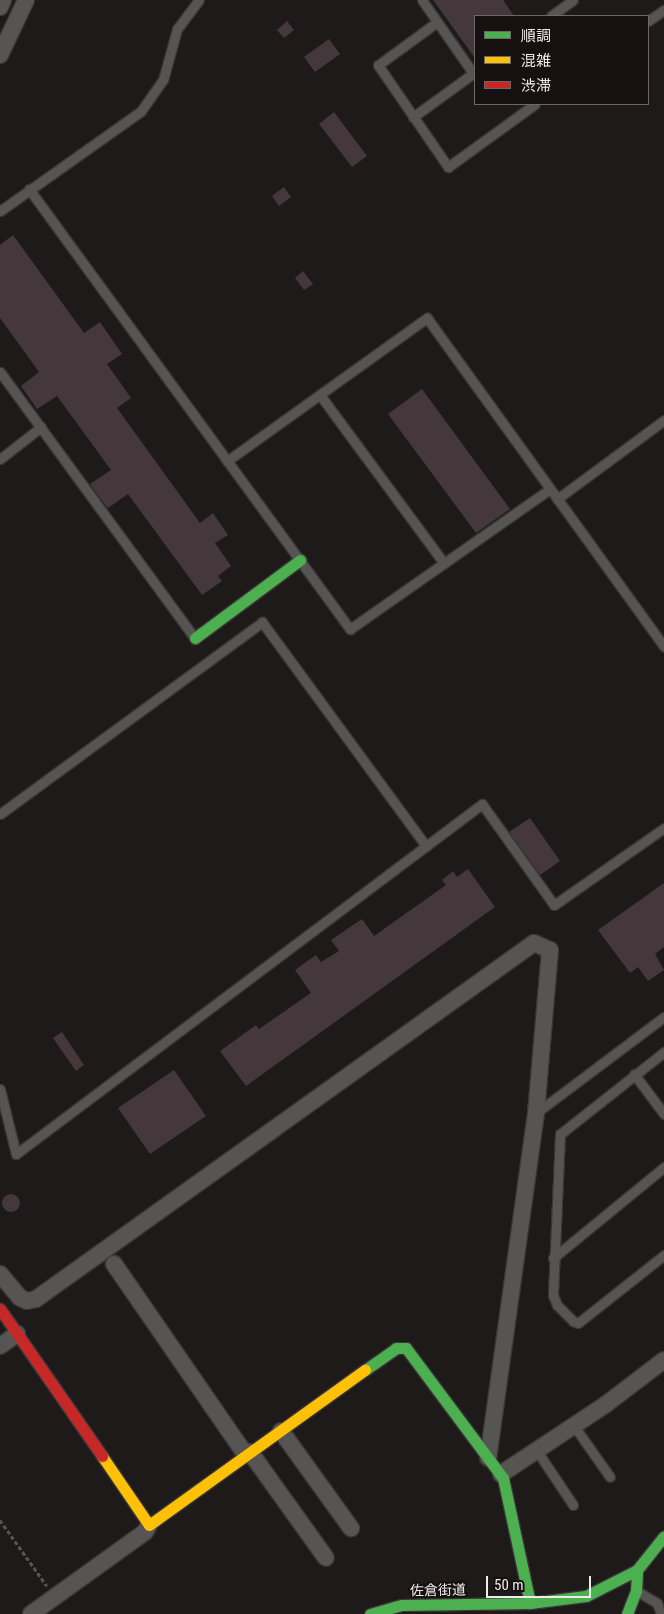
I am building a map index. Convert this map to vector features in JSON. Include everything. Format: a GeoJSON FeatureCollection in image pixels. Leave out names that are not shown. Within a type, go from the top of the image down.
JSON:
{"type":"FeatureCollection","features":[{"type":"Feature","properties":{"kind":"street"},"geometry":{"type":"LineString","coordinates":[[0,6],[3,0]]}},
{"type":"Feature","properties":{"kind":"street"},"geometry":{"type":"LineString","coordinates":[[0,55],[26,0]]}},
{"type":"Feature","properties":{"kind":"street"},"geometry":{"type":"LineString","coordinates":[[195,638],[300,560]]}},
{"type":"Feature","properties":{"kind":"street"},"geometry":{"type":"LineString","coordinates":[[0,1274],[19,1297],[27,1301],[36,1299],[534,943],[550,950],[536,1113],[488,1458]]}},
{"type":"Feature","properties":{"kind":"street"},"geometry":{"type":"LineString","coordinates":[[114,1264],[248,1454],[326,1558]]}},
{"type":"Feature","properties":{"kind":"street"},"geometry":{"type":"LineString","coordinates":[[0,1309],[149,1525]]}},
{"type":"Feature","properties":{"kind":"street"},"geometry":{"type":"LineString","coordinates":[[0,1346],[17,1334]]}},
{"type":"Feature","properties":{"kind":"street"},"geometry":{"type":"LineString","coordinates":[[31,1614],[145,1532],[149,1525],[396,1348],[406,1348],[501,1474],[530,1604]]}},
{"type":"Feature","properties":{"kind":"street"},"geometry":{"type":"LineString","coordinates":[[501,1474],[574,1426],[664,1360]]}},
{"type":"Feature","properties":{"kind":"street"},"geometry":{"type":"LineString","coordinates":[[281,1430],[351,1528]]}},
{"type":"Feature","properties":{"kind":"street","name":"佐倉街道"},"geometry":{"type":"LineString","coordinates":[[370,1614],[404,1610],[471,1609],[530,1604],[586,1596],[614,1584],[637,1570],[661,1546]]}},
{"type":"Feature","properties":{"kind":"street"},"geometry":{"type":"LineString","coordinates":[[627,1614],[636,1591],[637,1570]]}},
{"type":"Feature","properties":{"kind":"lane"},"geometry":{"type":"LineString","coordinates":[[0,211],[141,111],[162,80],[177,29],[199,0]]}},
{"type":"Feature","properties":{"kind":"lane"},"geometry":{"type":"LineString","coordinates":[[413,118],[474,73],[422,0]]}},
{"type":"Feature","properties":{"kind":"lane"},"geometry":{"type":"LineString","coordinates":[[552,15],[573,0]]}},
{"type":"Feature","properties":{"kind":"lane"},"geometry":{"type":"LineString","coordinates":[[649,21],[664,10]]}},
{"type":"Feature","properties":{"kind":"lane"},"geometry":{"type":"LineString","coordinates":[[437,22],[378,65],[448,167],[534,105]]}},
{"type":"Feature","properties":{"kind":"lane"},"geometry":{"type":"LineString","coordinates":[[29,189],[350,629],[550,489]]}},
{"type":"Feature","properties":{"kind":"lane"},"geometry":{"type":"LineString","coordinates":[[227,461],[427,318],[664,647]]}},
{"type":"Feature","properties":{"kind":"lane"},"geometry":{"type":"LineString","coordinates":[[0,372],[195,638]]}},
{"type":"Feature","properties":{"kind":"lane"},"geometry":{"type":"LineString","coordinates":[[320,395],[444,564]]}},
{"type":"Feature","properties":{"kind":"lane"},"geometry":{"type":"LineString","coordinates":[[557,499],[664,420]]}},
{"type":"Feature","properties":{"kind":"lane"},"geometry":{"type":"LineString","coordinates":[[0,459],[40,427]]}},
{"type":"Feature","properties":{"kind":"lane"},"geometry":{"type":"LineString","coordinates":[[0,814],[262,622],[426,846]]}},
{"type":"Feature","properties":{"kind":"lane"},"geometry":{"type":"LineString","coordinates":[[0,1089],[16,1154],[482,804],[554,905],[664,828]]}},
{"type":"Feature","properties":{"kind":"lane"},"geometry":{"type":"LineString","coordinates":[[536,1113],[664,1017]]}},
{"type":"Feature","properties":{"kind":"lane"},"geometry":{"type":"LineString","coordinates":[[664,1052],[560,1134],[553,1258],[553,1295],[562,1310],[578,1323],[664,1255]]}},
{"type":"Feature","properties":{"kind":"lane"},"geometry":{"type":"LineString","coordinates":[[634,1074],[664,1114]]}},
{"type":"Feature","properties":{"kind":"lane"},"geometry":{"type":"LineString","coordinates":[[553,1258],[664,1167]]}},
{"type":"Feature","properties":{"kind":"lane"},"geometry":{"type":"LineString","coordinates":[[574,1426],[610,1477]]}},
{"type":"Feature","properties":{"kind":"lane"},"geometry":{"type":"LineString","coordinates":[[536,1451],[573,1505]]}},
{"type":"Feature","properties":{"kind":"lane"},"geometry":{"type":"LineString","coordinates":[[636,1591],[657,1603],[662,1614]]}},
{"type":"Feature","properties":{"kind":"path"},"geometry":{"type":"LineString","coordinates":[[0,1520],[55,1597]]}},
{"type":"Feature","properties":{"kind":"building"},"geometry":{"type":"Polygon","coordinates":[[[433,0],[503,0],[513,15],[474,15],[474,57],[433,0]]]}},
{"type":"Feature","properties":{"kind":"building"},"geometry":{"type":"Polygon","coordinates":[[[287,21],[294,30],[284,38],[277,30],[287,21]]]}},
{"type":"Feature","properties":{"kind":"building"},"geometry":{"type":"Polygon","coordinates":[[[329,39],[340,54],[315,72],[304,57],[329,39]]]}},
{"type":"Feature","properties":{"kind":"building"},"geometry":{"type":"Polygon","coordinates":[[[334,112],[367,156],[352,167],[319,124],[334,112]]]}},
{"type":"Feature","properties":{"kind":"building"},"geometry":{"type":"Polygon","coordinates":[[[284,187],[291,197],[279,206],[272,196],[284,187]]]}},
{"type":"Feature","properties":{"kind":"building"},"geometry":{"type":"Polygon","coordinates":[[[13,235],[84,333],[100,322],[122,354],[107,364],[131,398],[117,408],[200,523],[213,513],[228,535],[215,543],[231,566],[218,576],[222,581],[202,595],[128,494],[108,508],[99,497],[90,484],[111,470],[57,396],[37,409],[21,386],[39,372],[0,318],[0,245],[13,235]]]}},
{"type":"Feature","properties":{"kind":"building"},"geometry":{"type":"Polygon","coordinates":[[[303,271],[313,284],[304,290],[295,278],[303,271]]]}},
{"type":"Feature","properties":{"kind":"building"},"geometry":{"type":"Polygon","coordinates":[[[422,389],[510,509],[476,533],[388,414],[422,389]]]}},
{"type":"Feature","properties":{"kind":"building"},"geometry":{"type":"Polygon","coordinates":[[[530,818],[560,861],[540,875],[509,832],[530,818]]]}},
{"type":"Feature","properties":{"kind":"building"},"geometry":{"type":"Polygon","coordinates":[[[468,869],[495,907],[246,1086],[220,1051],[256,1025],[259,1029],[311,993],[295,970],[316,955],[321,962],[339,951],[331,940],[362,919],[374,936],[446,885],[442,880],[453,871],[457,877],[468,869]]]}},
{"type":"Feature","properties":{"kind":"building"},"geometry":{"type":"Polygon","coordinates":[[[664,883],[664,947],[655,954],[664,970],[648,981],[638,967],[630,973],[598,930],[664,883]]]}},
{"type":"Feature","properties":{"kind":"building"},"geometry":{"type":"Polygon","coordinates":[[[62,1032],[84,1065],[76,1071],[53,1038],[62,1032]]]}},
{"type":"Feature","properties":{"kind":"building"},"geometry":{"type":"Polygon","coordinates":[[[174,1070],[206,1116],[150,1154],[118,1108],[174,1070]]]}},
{"type":"Feature","properties":{"kind":"building"},"geometry":{"type":"Polygon","coordinates":[[[11,1194],[17,1197],[20,1203],[17,1209],[11,1212],[5,1209],[2,1203],[5,1197],[11,1194]]]}},
{"type":"Feature","properties":{"kind":"traffic: fast"},"geometry":{"type":"LineString","coordinates":[[195,638],[300,560]]}},
{"type":"Feature","properties":{"kind":"traffic: fast"},"geometry":{"type":"LineString","coordinates":[[365,1370],[396,1348],[406,1348],[503,1478],[530,1603]]}},
{"type":"Feature","properties":{"kind":"traffic: fast"},"geometry":{"type":"LineString","coordinates":[[370,1614],[402,1605],[530,1603],[586,1596],[637,1570],[664,1536]]}},
{"type":"Feature","properties":{"kind":"traffic: fast"},"geometry":{"type":"LineString","coordinates":[[627,1614],[636,1591],[637,1570]]}},
{"type":"Feature","properties":{"kind":"traffic: slow"},"geometry":{"type":"LineString","coordinates":[[102,1456],[149,1525],[365,1370]]}},
{"type":"Feature","properties":{"kind":"traffic: jam"},"geometry":{"type":"LineString","coordinates":[[0,1309],[102,1456]]}}]}
